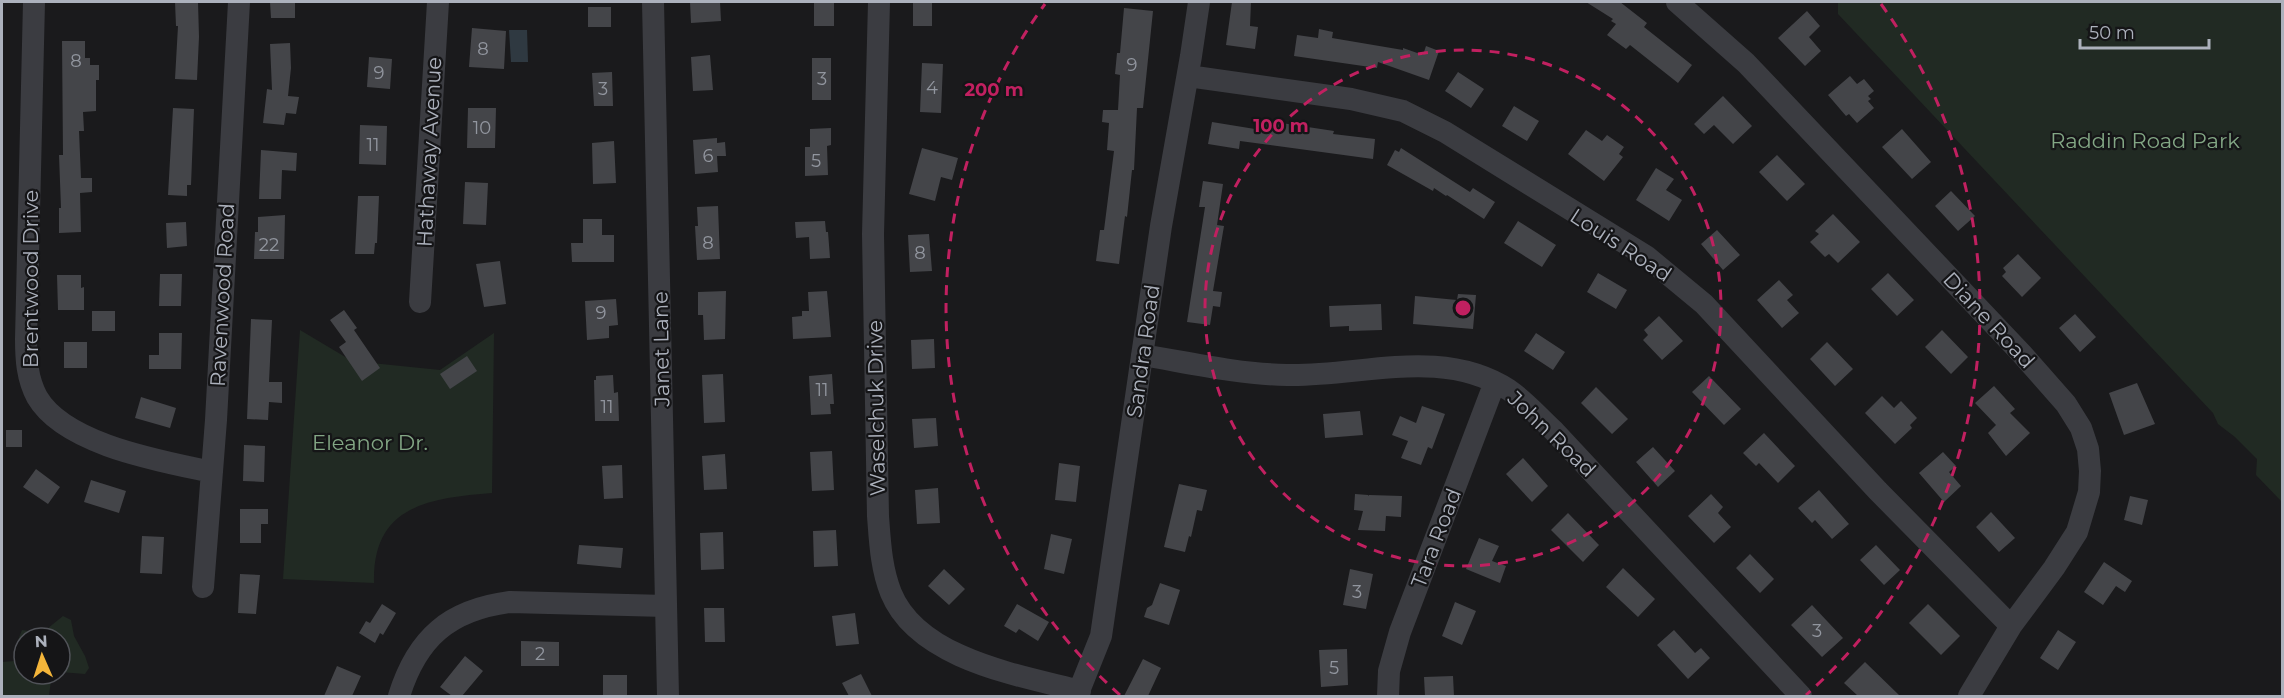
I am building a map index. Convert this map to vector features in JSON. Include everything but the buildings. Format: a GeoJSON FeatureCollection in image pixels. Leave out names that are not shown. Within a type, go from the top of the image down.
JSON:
{"type":"FeatureCollection","features":[{"type":"Feature","properties":{"kind":"street","name":"Brentwood Drive"},"geometry":{"type":"LineString","coordinates":[[34,2],[26,339],[26,366],[31,385],[39,399],[58,420],[96,441],[145,458],[212,472]]}},
{"type":"Feature","properties":{"kind":"street","name":"Ravenwood Road"},"geometry":{"type":"LineString","coordinates":[[202,587],[212,472],[239,2]]}},
{"type":"Feature","properties":{"kind":"street","name":"Hathaway Avenue"},"geometry":{"type":"LineString","coordinates":[[420,302],[438,2]]}},
{"type":"Feature","properties":{"kind":"street","name":"Janet Lane"},"geometry":{"type":"LineString","coordinates":[[653,2],[668,696]]}},
{"type":"Feature","properties":{"kind":"street","name":"Waselchuk Drive"},"geometry":{"type":"LineString","coordinates":[[879,2],[873,234],[878,516],[880,555],[885,578],[902,612],[930,639],[952,652],[989,667],[1078,694]]}},
{"type":"Feature","properties":{"kind":"street","name":"Sandra Road"},"geometry":{"type":"LineString","coordinates":[[1078,694],[1101,636],[1161,226],[1199,2]]}},
{"type":"Feature","properties":{"kind":"street","name":"Diane Road"},"geometry":{"type":"LineString","coordinates":[[1677,2],[1746,63],[2021,353],[2066,404],[2081,428],[2088,449],[2090,471],[2089,492],[2077,532],[2011,626],[1969,696]]}},
{"type":"Feature","properties":{"kind":"street","name":"Louis Road"},"geometry":{"type":"LineString","coordinates":[[1188,76],[1351,99],[1403,111],[1445,132],[1646,256],[1704,304],[1878,491],[2011,626]]}},
{"type":"Feature","properties":{"kind":"street","name":"John Road"},"geometry":{"type":"LineString","coordinates":[[1142,355],[1236,370],[1285,375],[1314,375],[1408,366],[1441,366],[1473,372],[1495,382],[1518,397],[1553,430],[1801,696]]}},
{"type":"Feature","properties":{"kind":"street","name":"Tara Road"},"geometry":{"type":"LineString","coordinates":[[1388,696],[1389,671],[1400,632],[1495,382]]}},
{"type":"Feature","properties":{"kind":"street"},"geometry":{"type":"LineString","coordinates":[[399,696],[404,678],[422,647],[451,620],[469,610],[510,602],[666,606]]}},
{"type":"Feature","properties":{"kind":"green space","name":"Raddin Road Park"},"geometry":{"type":"Polygon","coordinates":[[[1838,2],[2282,2],[2282,502],[2256,475],[2257,459],[2218,424],[2213,413],[1838,14],[1838,2]]]}},
{"type":"Feature","properties":{"kind":"green space","name":"Eleanor Dr."},"geometry":{"type":"Polygon","coordinates":[[[300,330],[352,361],[440,370],[494,333],[492,493],[447,498],[427,503],[409,511],[394,522],[383,537],[376,557],[374,583],[283,579],[300,330]]]}},
{"type":"Feature","properties":{"kind":"green space"},"geometry":{"type":"Polygon","coordinates":[[[63,616],[71,620],[74,636],[89,668],[85,674],[72,673],[72,626],[51,626],[63,616]]]}},
{"type":"Feature","properties":{"kind":"green space"},"geometry":{"type":"Polygon","coordinates":[[[12,661],[12,686],[50,686],[49,696],[2,696],[2,662],[12,661]]]}},
{"type":"Feature","properties":{"kind":"shaded area"},"geometry":{"type":"Polygon","coordinates":[[[509,30],[527,30],[528,62],[511,62],[509,30]]]}}]}
